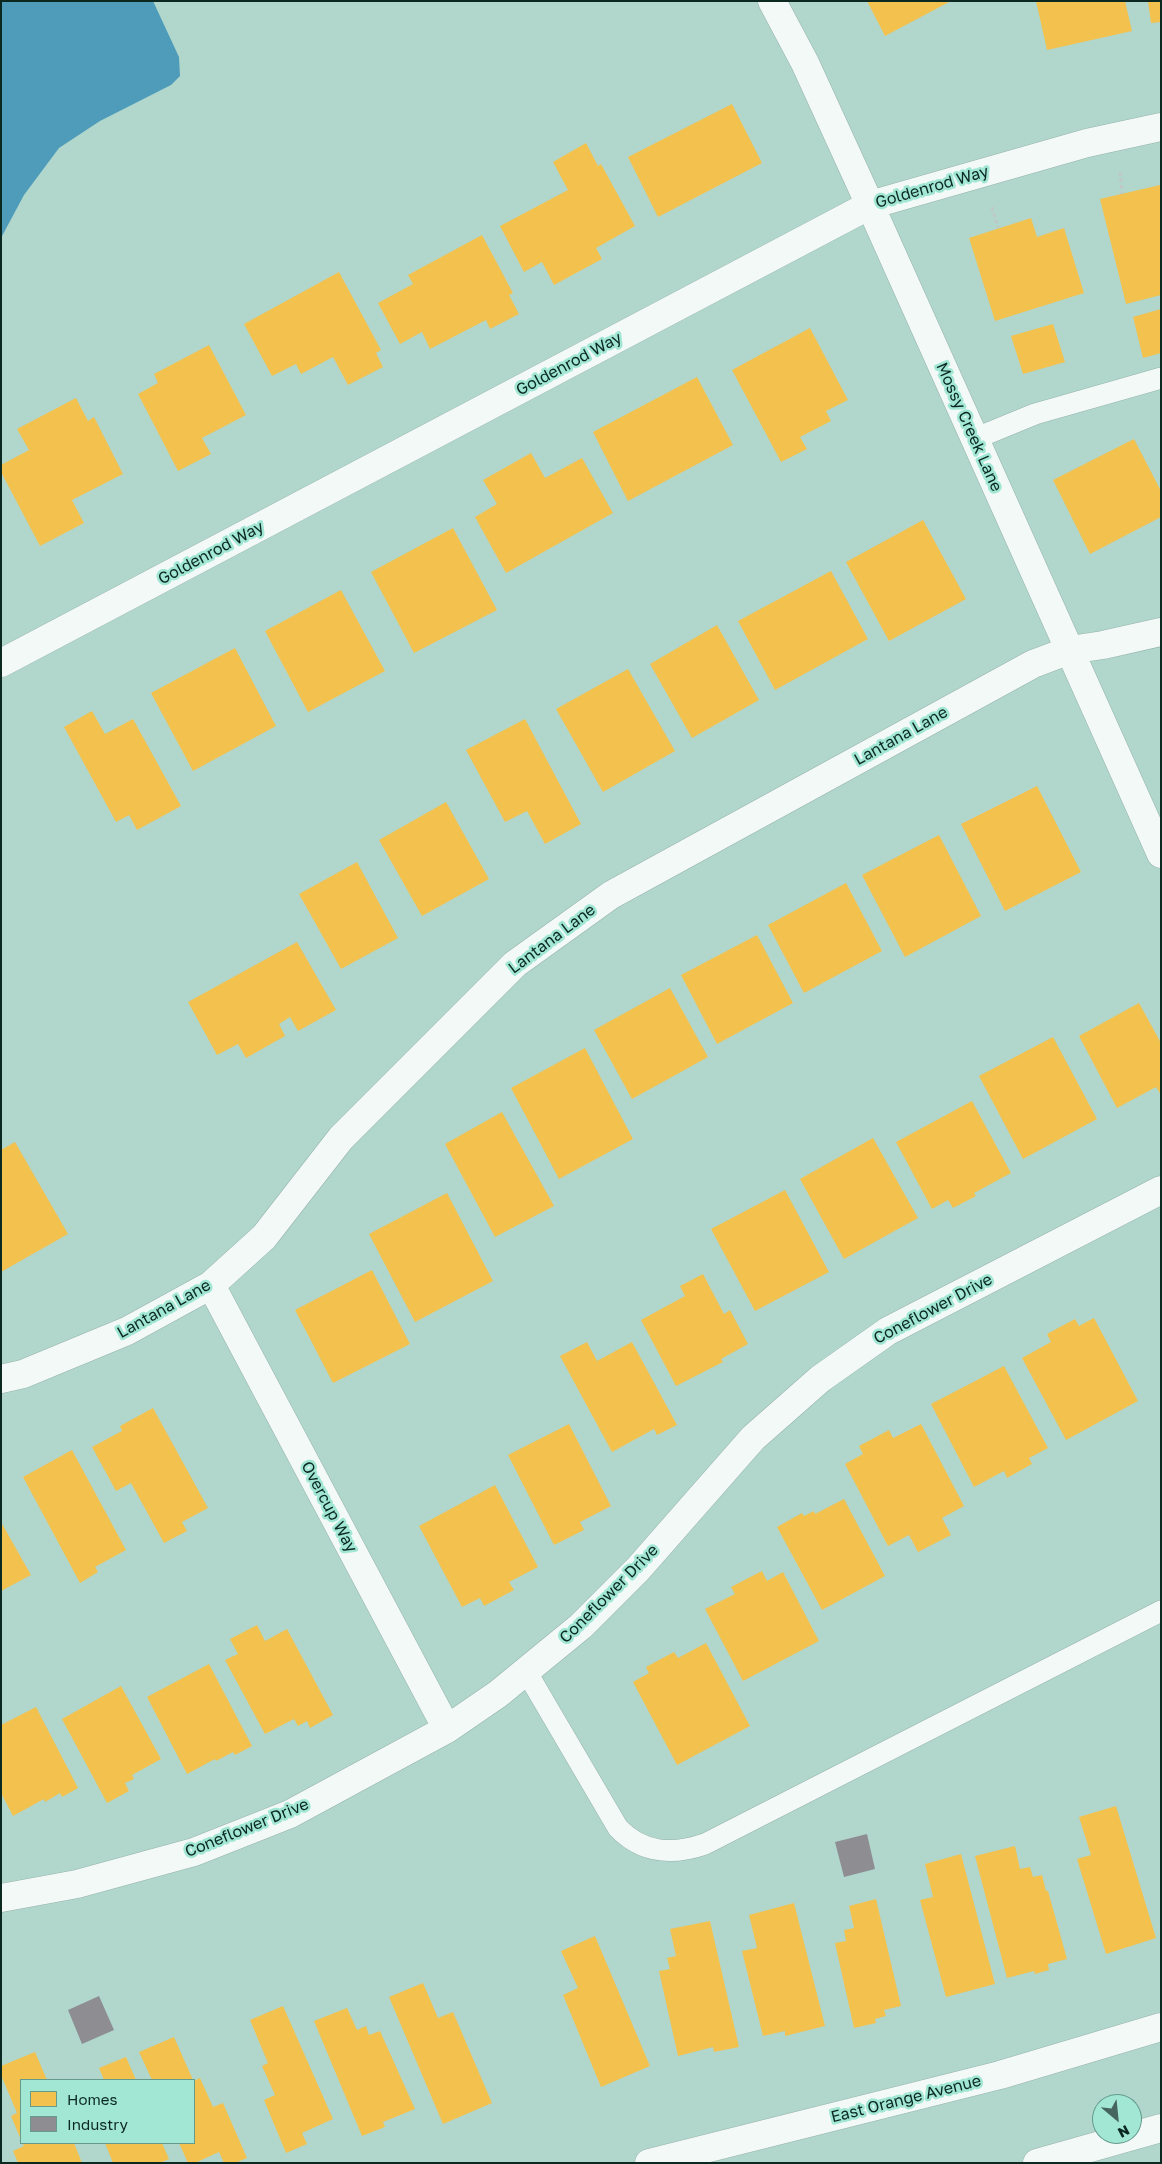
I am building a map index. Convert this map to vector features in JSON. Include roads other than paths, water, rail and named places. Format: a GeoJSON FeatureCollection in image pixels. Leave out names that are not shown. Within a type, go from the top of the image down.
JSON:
{"type":"FeatureCollection","features":[{"type":"Feature","properties":{"kind":"street","name":"Mossy Creek Lane"},"geometry":{"type":"LineString","coordinates":[[772,1],[805,63],[870,205],[1161,854]]}},
{"type":"Feature","properties":{"kind":"street","name":"Goldenrod Way"},"geometry":{"type":"LineString","coordinates":[[1,663],[870,205],[1087,143],[1161,127]]}},
{"type":"Feature","properties":{"kind":"street","name":"Lantana Lane"},"geometry":{"type":"LineString","coordinates":[[1,1379],[23,1374],[128,1332],[211,1285],[264,1237],[341,1138],[515,964],[611,895],[1033,664],[1070,650],[1103,646],[1161,632]]}},
{"type":"Feature","properties":{"kind":"street","name":"Coneflower Drive"},"geometry":{"type":"LineString","coordinates":[[1,1898],[77,1884],[194,1852],[290,1814],[447,1729],[498,1694],[581,1626],[638,1568],[753,1438],[820,1379],[888,1331],[1161,1190]]}},
{"type":"Feature","properties":{"kind":"street","name":"Overcup Way"},"geometry":{"type":"LineString","coordinates":[[211,1285],[447,1729]]}},
{"type":"Feature","properties":{"kind":"street","name":"East Orange Avenue"},"geometry":{"type":"LineString","coordinates":[[649,2163],[1000,2075],[1161,2027]]}},
{"type":"Feature","properties":{"kind":"street"},"geometry":{"type":"LineString","coordinates":[[1037,2163],[1161,2128]]}},
{"type":"Feature","properties":{"kind":"lane"},"geometry":{"type":"LineString","coordinates":[[974,439],[1035,414],[1161,378]]}},
{"type":"Feature","properties":{"kind":"lane"},"geometry":{"type":"LineString","coordinates":[[526,1671],[618,1828],[630,1840],[646,1847],[667,1851],[686,1851],[714,1839],[1161,1611]]}},
{"type":"Feature","properties":{"kind":"water"},"geometry":{"type":"Polygon","coordinates":[[[1,1],[153,1],[179,57],[180,76],[171,85],[100,121],[59,148],[24,195],[1,238],[1,1]]]}}]}
